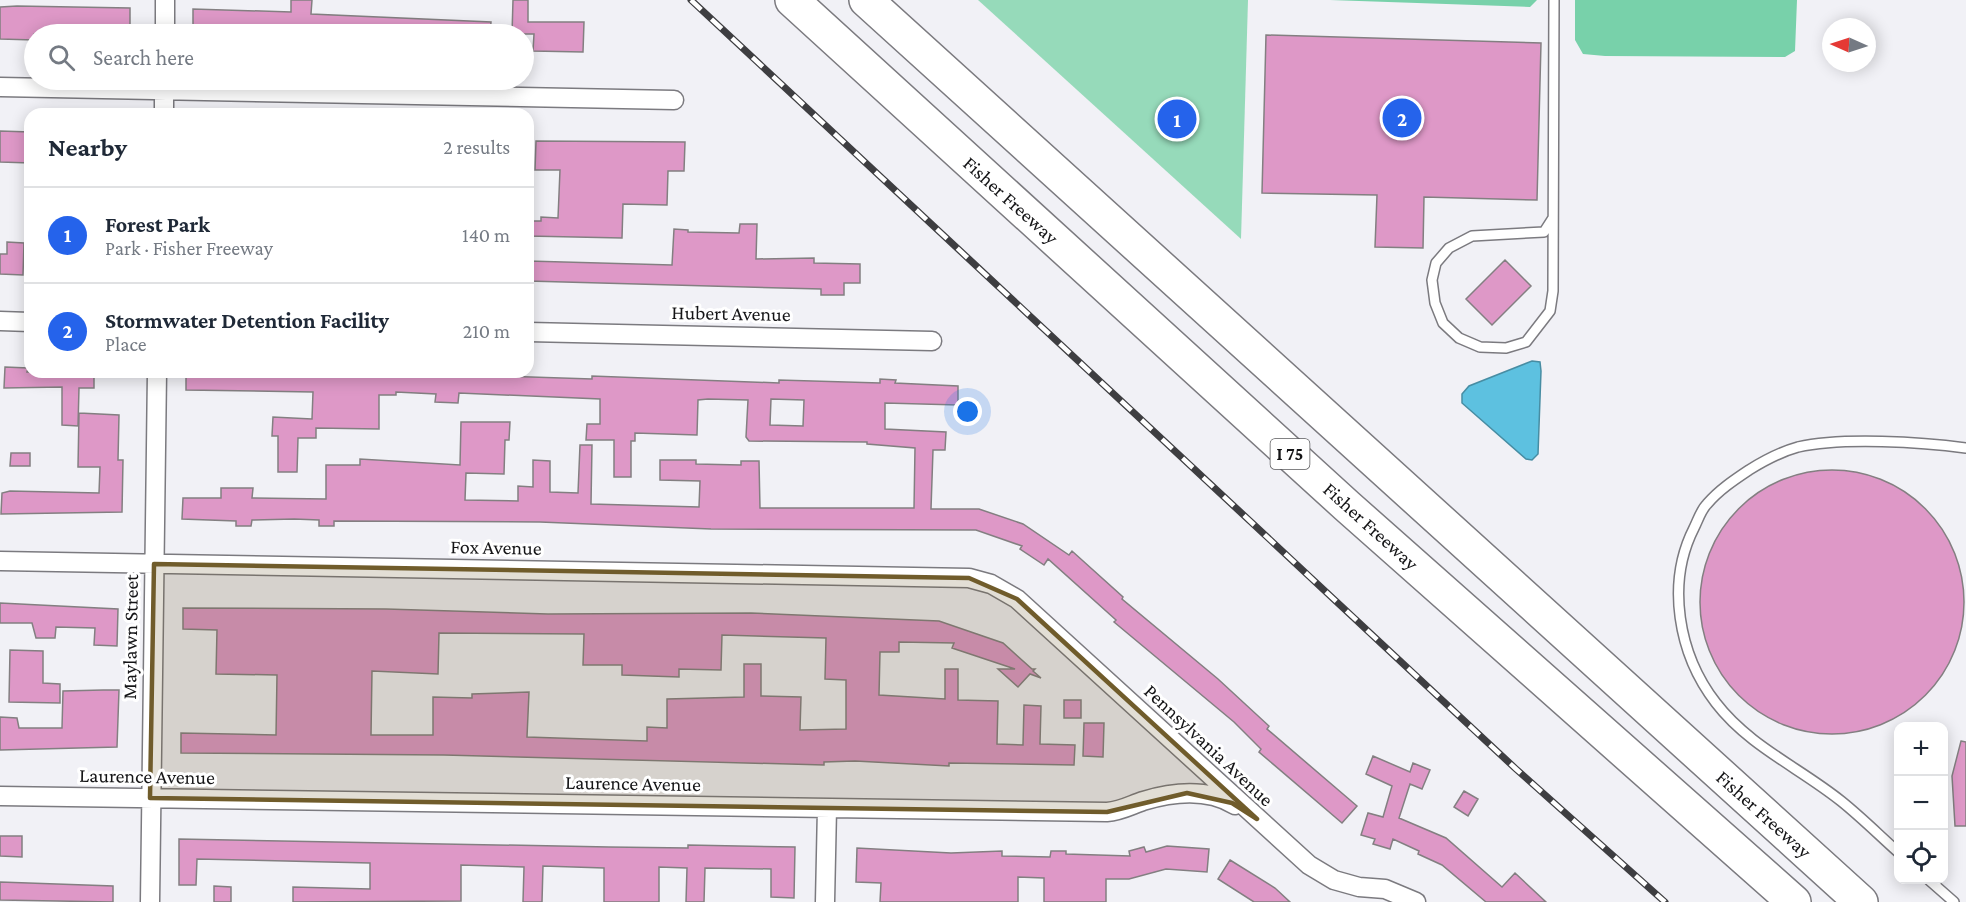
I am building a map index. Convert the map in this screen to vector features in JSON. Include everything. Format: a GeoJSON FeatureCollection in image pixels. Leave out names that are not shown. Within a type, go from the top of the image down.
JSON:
{"type":"FeatureCollection","features":[{"type":"Feature","properties":{"kind":"highway","name":"Fisher Freeway"},"geometry":{"type":"LineString","coordinates":[[792,0],[1338,498],[1794,902]]}},
{"type":"Feature","properties":{"kind":"highway","name":"Fisher Freeway"},"geometry":{"type":"LineString","coordinates":[[866,0],[1861,902]]}},
{"type":"Feature","properties":{"kind":"street"},"geometry":{"type":"LineString","coordinates":[[165,0],[165,24]]}},
{"type":"Feature","properties":{"kind":"street"},"geometry":{"type":"LineString","coordinates":[[0,87],[24,87]]}},
{"type":"Feature","properties":{"kind":"street"},"geometry":{"type":"LineString","coordinates":[[164,90],[164,108]]}},
{"type":"Feature","properties":{"kind":"street"},"geometry":{"type":"LineString","coordinates":[[334,90],[674,100]]}},
{"type":"Feature","properties":{"kind":"street"},"geometry":{"type":"LineString","coordinates":[[0,321],[24,322]]}},
{"type":"Feature","properties":{"kind":"street","name":"Hubert Avenue"},"geometry":{"type":"LineString","coordinates":[[534,332],[932,341]]}},
{"type":"Feature","properties":{"kind":"street","name":"Maylawn Street"},"geometry":{"type":"LineString","coordinates":[[150,902],[157,378]]}},
{"type":"Feature","properties":{"kind":"street","name":"Fox Avenue"},"geometry":{"type":"LineString","coordinates":[[0,561],[955,577],[991,584]]}},
{"type":"Feature","properties":{"kind":"street","name":"Pennsylvania Avenue"},"geometry":{"type":"LineString","coordinates":[[991,584],[1017,599],[1319,873],[1347,885],[1385,889],[1416,902]]}},
{"type":"Feature","properties":{"kind":"street","name":"Laurence Avenue"},"geometry":{"type":"LineString","coordinates":[[0,796],[1107,812],[1119,811],[1153,799],[1187,793],[1215,796],[1232,803],[1257,819]]}},
{"type":"Feature","properties":{"kind":"street"},"geometry":{"type":"LineString","coordinates":[[825,902],[827,808]]}},
{"type":"Feature","properties":{"kind":"lane"},"geometry":{"type":"LineString","coordinates":[[1553,218],[1544,232],[1472,236],[1449,248],[1436,263],[1432,280],[1435,303],[1443,323],[1459,338],[1480,347],[1506,348],[1526,342],[1550,311],[1553,218],[1554,0]]}},
{"type":"Feature","properties":{"kind":"lane"},"geometry":{"type":"LineString","coordinates":[[1894,848],[1840,800],[1779,759],[1738,727],[1716,703],[1698,674],[1688,651],[1680,617],[1680,573],[1685,546],[1705,506],[1726,484],[1771,456],[1821,443],[1931,443],[1966,448]]}},
{"type":"Feature","properties":{"kind":"lane"},"geometry":{"type":"LineString","coordinates":[[1934,884],[1954,902]]}},
{"type":"Feature","properties":{"kind":"highlighted area"},"geometry":{"type":"Polygon","coordinates":[[[154,564],[969,578],[1017,599],[1257,819],[1232,803],[1187,793],[1107,812],[150,798],[154,564]]]}},
{"type":"Feature","properties":{"kind":"green space"},"geometry":{"type":"Polygon","coordinates":[[[978,0],[1248,0],[1241,239],[978,0]]]}},
{"type":"Feature","properties":{"kind":"green space"},"geometry":{"type":"Polygon","coordinates":[[[1330,0],[1537,0],[1530,7],[1330,0]]]}},
{"type":"Feature","properties":{"kind":"green space"},"geometry":{"type":"Polygon","coordinates":[[[1575,0],[1797,0],[1795,51],[1785,57],[1583,54],[1575,40],[1575,0]]]}},
{"type":"Feature","properties":{"kind":"water"},"geometry":{"type":"Polygon","coordinates":[[[1532,361],[1540,362],[1541,371],[1538,454],[1532,460],[1526,459],[1462,403],[1462,394],[1469,386],[1532,361]]]}},
{"type":"Feature","properties":{"kind":"building"},"geometry":{"type":"Polygon","coordinates":[[[291,0],[312,0],[311,14],[491,22],[491,24],[193,24],[193,9],[291,12],[291,0]]]}},
{"type":"Feature","properties":{"kind":"building"},"geometry":{"type":"Polygon","coordinates":[[[513,0],[528,0],[528,22],[584,22],[583,52],[534,51],[534,24],[512,24],[513,0]]]}},
{"type":"Feature","properties":{"kind":"building"},"geometry":{"type":"Polygon","coordinates":[[[0,7],[130,8],[130,24],[24,24],[24,40],[0,39],[0,7]]]}},
{"type":"Feature","properties":{"kind":"building"},"geometry":{"type":"Polygon","coordinates":[[[1266,35],[1541,43],[1537,200],[1424,197],[1423,248],[1375,247],[1377,195],[1262,193],[1266,35]]]}},
{"type":"Feature","properties":{"kind":"building"},"geometry":{"type":"Polygon","coordinates":[[[0,131],[24,132],[24,163],[0,162],[0,131]]]}},
{"type":"Feature","properties":{"kind":"building"},"geometry":{"type":"Polygon","coordinates":[[[536,141],[685,142],[684,171],[668,171],[667,205],[623,204],[622,238],[534,236],[534,221],[541,221],[541,217],[558,218],[560,170],[535,170],[536,141]]]}},
{"type":"Feature","properties":{"kind":"building"},"geometry":{"type":"Polygon","coordinates":[[[740,224],[757,224],[756,259],[814,258],[814,263],[860,264],[860,283],[844,283],[844,295],[821,295],[821,289],[534,281],[534,261],[672,265],[674,229],[688,230],[688,232],[739,233],[740,224]]]}},
{"type":"Feature","properties":{"kind":"building"},"geometry":{"type":"Polygon","coordinates":[[[7,242],[24,243],[23,275],[0,274],[0,254],[7,254],[7,242]]]}},
{"type":"Feature","properties":{"kind":"building"},"geometry":{"type":"Polygon","coordinates":[[[1505,260],[1531,286],[1492,325],[1466,299],[1505,260]]]}},
{"type":"Feature","properties":{"kind":"building"},"geometry":{"type":"Polygon","coordinates":[[[5,367],[24,368],[24,378],[94,378],[94,388],[79,388],[78,426],[62,425],[62,387],[4,388],[5,367]]]}},
{"type":"Feature","properties":{"kind":"building"},"geometry":{"type":"Polygon","coordinates":[[[592,376],[779,383],[779,380],[880,383],[880,379],[896,380],[895,383],[958,386],[958,405],[885,403],[885,429],[946,432],[945,450],[933,450],[931,509],[979,509],[1023,524],[1069,555],[1072,551],[1123,597],[1122,599],[1218,679],[1269,726],[1267,729],[1357,806],[1342,823],[1259,752],[1261,749],[1234,722],[1114,622],[1116,620],[1048,559],[1044,565],[1020,549],[1022,546],[976,530],[711,529],[540,522],[334,521],[334,526],[319,526],[319,520],[294,519],[252,520],[251,526],[236,526],[236,521],[182,519],[183,498],[221,498],[221,488],[253,488],[252,498],[326,499],[326,465],[360,465],[360,459],[460,465],[461,422],[510,422],[509,440],[505,440],[504,474],[466,473],[465,500],[518,501],[518,486],[533,487],[533,460],[550,461],[550,492],[578,493],[580,445],[592,445],[591,504],[699,507],[700,481],[660,480],[660,460],[696,460],[696,464],[741,465],[741,461],[759,461],[760,508],[914,508],[915,448],[867,444],[867,442],[749,441],[746,437],[748,400],[698,400],[697,435],[635,433],[635,441],[631,441],[631,477],[614,477],[614,440],[586,440],[587,424],[600,424],[600,399],[459,393],[458,403],[435,402],[436,394],[396,392],[396,395],[379,395],[379,429],[316,428],[316,438],[298,438],[297,472],[278,472],[278,436],[272,436],[273,417],[312,419],[313,392],[186,390],[186,378],[592,379],[592,376]],[[771,399],[770,425],[803,426],[804,400],[771,399]]]}},
{"type":"Feature","properties":{"kind":"building"},"geometry":{"type":"Polygon","coordinates":[[[79,413],[119,415],[118,460],[123,460],[122,512],[1,514],[2,493],[10,491],[99,493],[100,467],[78,467],[79,413]]]}},
{"type":"Feature","properties":{"kind":"building"},"geometry":{"type":"Polygon","coordinates":[[[11,453],[30,453],[30,466],[10,466],[11,453]]]}},
{"type":"Feature","properties":{"kind":"building"},"geometry":{"type":"Polygon","coordinates":[[[1819,470],[1845,470],[1870,475],[1894,485],[1926,508],[1942,529],[1954,551],[1962,576],[1964,602],[1962,628],[1954,653],[1942,675],[1926,696],[1894,719],[1870,729],[1845,734],[1819,734],[1794,729],[1770,719],[1738,696],[1715,664],[1705,640],[1700,615],[1700,589],[1705,564],[1715,540],[1738,508],[1770,485],[1794,475],[1819,470]]]}},
{"type":"Feature","properties":{"kind":"building"},"geometry":{"type":"Polygon","coordinates":[[[0,603],[118,609],[117,646],[94,645],[95,628],[56,627],[55,638],[36,638],[32,623],[0,623],[0,603]]]}},
{"type":"Feature","properties":{"kind":"building"},"geometry":{"type":"Polygon","coordinates":[[[183,608],[386,609],[548,614],[751,613],[939,621],[1003,643],[1032,669],[1035,669],[1033,671],[1041,678],[1030,674],[1018,687],[998,669],[1015,669],[952,648],[954,643],[899,642],[899,652],[880,652],[879,695],[945,699],[945,669],[958,669],[958,700],[998,701],[997,744],[1023,745],[1024,705],[1041,706],[1040,744],[1075,745],[1074,765],[949,763],[949,766],[855,761],[824,762],[824,765],[444,755],[181,753],[181,733],[276,735],[277,675],[216,674],[217,630],[183,629],[183,608]],[[439,633],[438,674],[372,671],[371,735],[433,735],[433,697],[472,698],[472,694],[529,692],[527,737],[647,741],[647,727],[667,728],[667,699],[744,697],[744,664],[761,664],[761,696],[801,697],[800,730],[846,729],[846,680],[825,679],[826,638],[722,635],[721,670],[679,669],[679,677],[622,675],[622,665],[583,665],[584,634],[439,633]]]}},
{"type":"Feature","properties":{"kind":"building"},"geometry":{"type":"Polygon","coordinates":[[[10,650],[43,651],[43,683],[60,684],[60,703],[9,702],[10,650]]]}},
{"type":"Feature","properties":{"kind":"building"},"geometry":{"type":"Polygon","coordinates":[[[119,690],[117,747],[0,750],[0,717],[17,718],[19,728],[62,728],[63,691],[119,690]]]}},
{"type":"Feature","properties":{"kind":"building"},"geometry":{"type":"Polygon","coordinates":[[[1064,700],[1081,700],[1081,718],[1064,718],[1064,700]]]}},
{"type":"Feature","properties":{"kind":"building"},"geometry":{"type":"Polygon","coordinates":[[[1084,723],[1104,723],[1103,757],[1083,756],[1084,723]]]}},
{"type":"Feature","properties":{"kind":"building"},"geometry":{"type":"Polygon","coordinates":[[[1961,741],[1966,742],[1966,826],[1955,826],[1952,776],[1961,741]]]}},
{"type":"Feature","properties":{"kind":"building"},"geometry":{"type":"Polygon","coordinates":[[[1373,756],[1410,772],[1413,763],[1430,770],[1422,789],[1410,784],[1399,818],[1446,838],[1502,887],[1515,873],[1546,902],[1486,902],[1442,865],[1418,854],[1419,851],[1393,839],[1390,849],[1373,844],[1375,839],[1361,835],[1368,813],[1383,817],[1392,786],[1366,774],[1373,756]]]}},
{"type":"Feature","properties":{"kind":"building"},"geometry":{"type":"Polygon","coordinates":[[[1464,791],[1478,799],[1468,816],[1454,807],[1464,791]]]}},
{"type":"Feature","properties":{"kind":"building"},"geometry":{"type":"Polygon","coordinates":[[[0,836],[22,836],[22,857],[0,856],[0,836]]]}},
{"type":"Feature","properties":{"kind":"building"},"geometry":{"type":"Polygon","coordinates":[[[179,839],[609,847],[688,848],[688,845],[795,847],[794,898],[771,897],[771,869],[705,868],[704,902],[686,902],[687,868],[659,867],[659,902],[604,902],[604,868],[543,866],[542,902],[523,902],[524,867],[461,865],[461,901],[293,902],[293,887],[370,889],[370,863],[197,859],[196,885],[179,885],[179,839]]]}},
{"type":"Feature","properties":{"kind":"building"},"geometry":{"type":"Polygon","coordinates":[[[1167,846],[1209,849],[1207,872],[1166,869],[1129,879],[1106,879],[1106,902],[1044,902],[1044,878],[1018,877],[1018,902],[880,902],[881,883],[856,882],[857,848],[951,853],[1002,851],[1002,856],[1050,857],[1051,851],[1066,851],[1066,854],[1130,856],[1129,851],[1144,847],[1146,852],[1167,846]]]}},
{"type":"Feature","properties":{"kind":"building"},"geometry":{"type":"Polygon","coordinates":[[[1230,860],[1275,888],[1290,902],[1254,902],[1218,879],[1230,860]]]}},
{"type":"Feature","properties":{"kind":"building"},"geometry":{"type":"Polygon","coordinates":[[[0,882],[113,886],[113,902],[0,900],[0,882]]]}},
{"type":"Feature","properties":{"kind":"building"},"geometry":{"type":"Polygon","coordinates":[[[214,886],[231,887],[231,902],[214,902],[214,886]]]}},
{"type":"Feature","properties":{"kind":"railway"},"geometry":{"type":"LineString","coordinates":[[691,0],[1516,769],[1665,902]]}},
{"type":"Feature","properties":{"kind":"place","name":"Stormwater Detention Facility"},"geometry":{"type":"Point","coordinates":[1402,118]}},
{"type":"Feature","properties":{"kind":"place","name":"Forest Park"},"geometry":{"type":"Point","coordinates":[1177,119]}}]}
